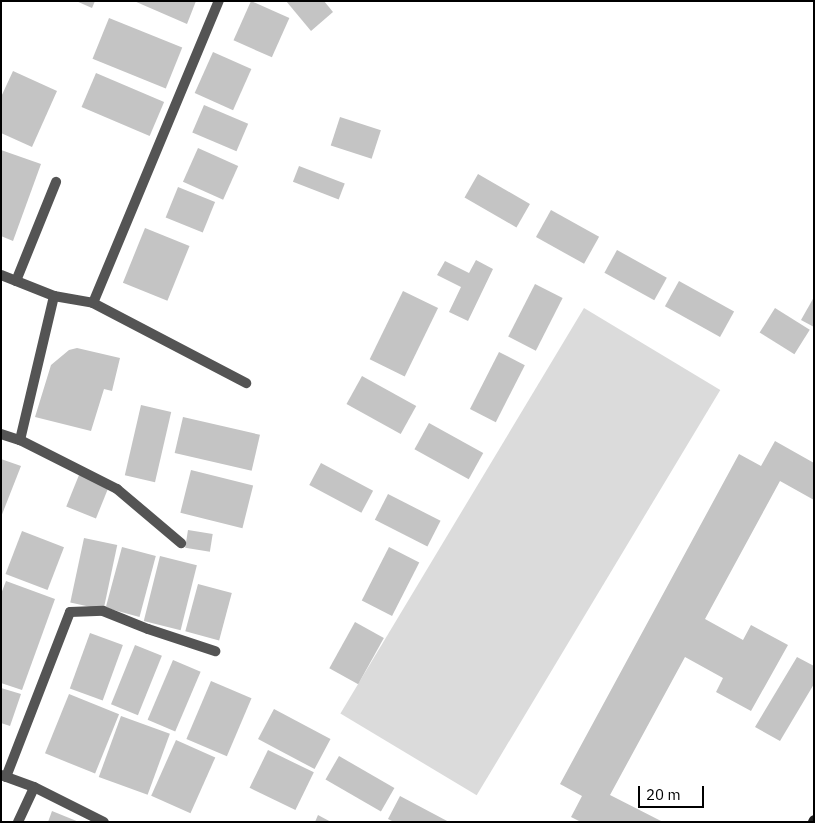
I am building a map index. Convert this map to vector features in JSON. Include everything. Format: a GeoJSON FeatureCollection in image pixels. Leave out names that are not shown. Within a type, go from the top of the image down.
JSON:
{"type":"FeatureCollection","features":[{"type":"Feature","properties":{"kind":"street"},"geometry":{"type":"LineString","coordinates":[[93,303],[219,1]]}},
{"type":"Feature","properties":{"kind":"street"},"geometry":{"type":"LineString","coordinates":[[16,281],[56,182]]}},
{"type":"Feature","properties":{"kind":"street"},"geometry":{"type":"LineString","coordinates":[[1,275],[54,296],[93,303],[246,384]]}},
{"type":"Feature","properties":{"kind":"street"},"geometry":{"type":"LineString","coordinates":[[20,440],[54,296]]}},
{"type":"Feature","properties":{"kind":"street"},"geometry":{"type":"LineString","coordinates":[[1,434],[20,440],[117,489],[181,543]]}},
{"type":"Feature","properties":{"kind":"street"},"geometry":{"type":"LineString","coordinates":[[104,822],[34,787],[3,776],[70,612],[103,611],[148,629],[215,651]]}},
{"type":"Feature","properties":{"kind":"street"},"geometry":{"type":"LineString","coordinates":[[18,822],[34,787]]}},
{"type":"Feature","properties":{"kind":"shaded area"},"geometry":{"type":"Polygon","coordinates":[[[584,308],[720,390],[477,795],[340,713],[584,308]]]}},
{"type":"Feature","properties":{"kind":"building"},"geometry":{"type":"Polygon","coordinates":[[[76,1],[95,1],[92,8],[76,1]]]}},
{"type":"Feature","properties":{"kind":"building"},"geometry":{"type":"Polygon","coordinates":[[[134,1],[196,1],[187,24],[134,1]]]}},
{"type":"Feature","properties":{"kind":"building"},"geometry":{"type":"Polygon","coordinates":[[[251,1],[289,18],[272,57],[234,40],[251,1]]]}},
{"type":"Feature","properties":{"kind":"building"},"geometry":{"type":"Polygon","coordinates":[[[286,1],[324,1],[333,12],[311,31],[286,1]]]}},
{"type":"Feature","properties":{"kind":"building"},"geometry":{"type":"Polygon","coordinates":[[[109,18],[182,48],[166,88],[93,59],[109,18]]]}},
{"type":"Feature","properties":{"kind":"building"},"geometry":{"type":"Polygon","coordinates":[[[213,52],[251,69],[233,110],[195,93],[213,52]]]}},
{"type":"Feature","properties":{"kind":"building"},"geometry":{"type":"Polygon","coordinates":[[[13,71],[57,91],[32,147],[1,133],[1,97],[13,71]]]}},
{"type":"Feature","properties":{"kind":"building"},"geometry":{"type":"Polygon","coordinates":[[[96,73],[164,102],[150,136],[82,107],[96,73]]]}},
{"type":"Feature","properties":{"kind":"building"},"geometry":{"type":"Polygon","coordinates":[[[204,105],[248,124],[236,151],[192,133],[204,105]]]}},
{"type":"Feature","properties":{"kind":"building"},"geometry":{"type":"Polygon","coordinates":[[[340,117],[381,130],[372,159],[331,146],[340,117]]]}},
{"type":"Feature","properties":{"kind":"building"},"geometry":{"type":"Polygon","coordinates":[[[198,148],[238,166],[223,200],[183,182],[198,148]]]}},
{"type":"Feature","properties":{"kind":"building"},"geometry":{"type":"Polygon","coordinates":[[[1,150],[41,164],[13,241],[1,236],[1,150]]]}},
{"type":"Feature","properties":{"kind":"building"},"geometry":{"type":"Polygon","coordinates":[[[299,166],[345,184],[339,199],[293,182],[299,166]]]}},
{"type":"Feature","properties":{"kind":"building"},"geometry":{"type":"Polygon","coordinates":[[[478,174],[530,204],[516,227],[464,197],[478,174]]]}},
{"type":"Feature","properties":{"kind":"building"},"geometry":{"type":"Polygon","coordinates":[[[178,187],[215,202],[203,233],[166,218],[178,187]]]}},
{"type":"Feature","properties":{"kind":"building"},"geometry":{"type":"Polygon","coordinates":[[[551,210],[599,237],[584,264],[536,237],[551,210]]]}},
{"type":"Feature","properties":{"kind":"building"},"geometry":{"type":"Polygon","coordinates":[[[145,228],[190,246],[167,301],[123,283],[145,228]]]}},
{"type":"Feature","properties":{"kind":"building"},"geometry":{"type":"Polygon","coordinates":[[[617,250],[667,278],[654,300],[604,273],[617,250]]]}},
{"type":"Feature","properties":{"kind":"building"},"geometry":{"type":"Polygon","coordinates":[[[476,260],[493,269],[468,321],[449,312],[461,287],[437,275],[445,261],[469,273],[476,260]]]}},
{"type":"Feature","properties":{"kind":"building"},"geometry":{"type":"Polygon","coordinates":[[[679,281],[734,312],[720,337],[665,306],[679,281]]]}},
{"type":"Feature","properties":{"kind":"building"},"geometry":{"type":"Polygon","coordinates":[[[535,284],[563,298],[536,351],[508,337],[535,284]]]}},
{"type":"Feature","properties":{"kind":"building"},"geometry":{"type":"Polygon","coordinates":[[[403,291],[438,308],[405,376],[370,359],[403,291]]]}},
{"type":"Feature","properties":{"kind":"building"},"geometry":{"type":"Polygon","coordinates":[[[814,297],[814,327],[801,320],[814,297]]]}},
{"type":"Feature","properties":{"kind":"building"},"geometry":{"type":"Polygon","coordinates":[[[775,308],[810,330],[794,354],[760,333],[775,308]]]}},
{"type":"Feature","properties":{"kind":"building"},"geometry":{"type":"Polygon","coordinates":[[[77,348],[120,358],[112,391],[104,389],[91,431],[35,417],[51,365],[69,350],[77,348]]]}},
{"type":"Feature","properties":{"kind":"building"},"geometry":{"type":"Polygon","coordinates":[[[499,352],[525,365],[496,422],[470,409],[499,352]]]}},
{"type":"Feature","properties":{"kind":"building"},"geometry":{"type":"Polygon","coordinates":[[[362,376],[416,406],[401,434],[346,404],[362,376]]]}},
{"type":"Feature","properties":{"kind":"building"},"geometry":{"type":"Polygon","coordinates":[[[141,405],[171,412],[155,482],[125,475],[141,405]]]}},
{"type":"Feature","properties":{"kind":"building"},"geometry":{"type":"Polygon","coordinates":[[[183,417],[260,435],[252,471],[175,453],[183,417]]]}},
{"type":"Feature","properties":{"kind":"building"},"geometry":{"type":"Polygon","coordinates":[[[429,423],[483,453],[469,479],[414,449],[429,423]]]}},
{"type":"Feature","properties":{"kind":"building"},"geometry":{"type":"Polygon","coordinates":[[[775,441],[814,463],[814,500],[780,481],[705,619],[743,640],[751,625],[788,645],[751,711],[716,692],[723,678],[685,657],[610,795],[663,822],[581,822],[571,817],[582,796],[560,784],[739,454],[761,466],[775,441]]]}},
{"type":"Feature","properties":{"kind":"building"},"geometry":{"type":"Polygon","coordinates":[[[1,459],[21,466],[1,517],[1,459]]]}},
{"type":"Feature","properties":{"kind":"building"},"geometry":{"type":"Polygon","coordinates":[[[321,463],[373,491],[361,513],[309,485],[321,463]]]}},
{"type":"Feature","properties":{"kind":"building"},"geometry":{"type":"Polygon","coordinates":[[[191,470],[253,485],[242,528],[180,513],[191,470]]]}},
{"type":"Feature","properties":{"kind":"building"},"geometry":{"type":"Polygon","coordinates":[[[79,475],[109,487],[96,519],[66,507],[79,475]]]}},
{"type":"Feature","properties":{"kind":"building"},"geometry":{"type":"Polygon","coordinates":[[[388,494],[441,521],[427,547],[375,520],[388,494]]]}},
{"type":"Feature","properties":{"kind":"building"},"geometry":{"type":"Polygon","coordinates":[[[188,530],[213,534],[210,552],[185,548],[188,530]]]}},
{"type":"Feature","properties":{"kind":"building"},"geometry":{"type":"Polygon","coordinates":[[[22,531],[64,547],[48,590],[6,574],[22,531]]]}},
{"type":"Feature","properties":{"kind":"building"},"geometry":{"type":"Polygon","coordinates":[[[84,538],[117,545],[104,610],[70,603],[84,538]]]}},
{"type":"Feature","properties":{"kind":"building"},"geometry":{"type":"Polygon","coordinates":[[[122,547],[156,556],[140,617],[106,608],[122,547]]]}},
{"type":"Feature","properties":{"kind":"building"},"geometry":{"type":"Polygon","coordinates":[[[389,547],[419,562],[392,616],[362,600],[389,547]]]}},
{"type":"Feature","properties":{"kind":"building"},"geometry":{"type":"Polygon","coordinates":[[[160,556],[197,565],[181,630],[144,621],[160,556]]]}},
{"type":"Feature","properties":{"kind":"building"},"geometry":{"type":"Polygon","coordinates":[[[6,581],[55,599],[22,690],[1,683],[1,594],[6,581]]]}},
{"type":"Feature","properties":{"kind":"building"},"geometry":{"type":"Polygon","coordinates":[[[198,584],[232,593],[219,640],[185,631],[198,584]]]}},
{"type":"Feature","properties":{"kind":"building"},"geometry":{"type":"Polygon","coordinates":[[[355,622],[384,638],[358,684],[329,668],[355,622]]]}},
{"type":"Feature","properties":{"kind":"building"},"geometry":{"type":"Polygon","coordinates":[[[90,633],[123,645],[103,700],[70,688],[90,633]]]}},
{"type":"Feature","properties":{"kind":"building"},"geometry":{"type":"Polygon","coordinates":[[[135,645],[162,656],[138,715],[111,704],[135,645]]]}},
{"type":"Feature","properties":{"kind":"building"},"geometry":{"type":"Polygon","coordinates":[[[797,657],[814,666],[814,684],[780,741],[755,727],[797,657]]]}},
{"type":"Feature","properties":{"kind":"building"},"geometry":{"type":"Polygon","coordinates":[[[173,660],[201,672],[175,732],[148,720],[173,660]]]}},
{"type":"Feature","properties":{"kind":"building"},"geometry":{"type":"Polygon","coordinates":[[[211,681],[252,698],[227,756],[186,739],[211,681]]]}},
{"type":"Feature","properties":{"kind":"building"},"geometry":{"type":"Polygon","coordinates":[[[1,688],[21,694],[10,726],[1,723],[1,688]]]}},
{"type":"Feature","properties":{"kind":"building"},"geometry":{"type":"Polygon","coordinates":[[[69,694],[119,714],[95,774],[45,753],[69,694]]]}},
{"type":"Feature","properties":{"kind":"building"},"geometry":{"type":"Polygon","coordinates":[[[274,709],[331,739],[315,769],[258,739],[274,709]]]}},
{"type":"Feature","properties":{"kind":"building"},"geometry":{"type":"Polygon","coordinates":[[[121,716],[170,734],[148,795],[99,777],[121,716]]]}},
{"type":"Feature","properties":{"kind":"building"},"geometry":{"type":"Polygon","coordinates":[[[176,740],[215,757],[190,813],[151,796],[176,740]]]}},
{"type":"Feature","properties":{"kind":"building"},"geometry":{"type":"Polygon","coordinates":[[[268,750],[314,772],[295,810],[250,788],[268,750]]]}},
{"type":"Feature","properties":{"kind":"building"},"geometry":{"type":"Polygon","coordinates":[[[339,756],[394,788],[381,811],[326,779],[339,756]]]}},
{"type":"Feature","properties":{"kind":"building"},"geometry":{"type":"Polygon","coordinates":[[[400,796],[449,822],[394,822],[388,819],[400,796]]]}},
{"type":"Feature","properties":{"kind":"building"},"geometry":{"type":"Polygon","coordinates":[[[52,811],[79,822],[48,822],[52,811]]]}},
{"type":"Feature","properties":{"kind":"building"},"geometry":{"type":"Polygon","coordinates":[[[318,815],[331,822],[315,822],[318,815]]]}}]}
